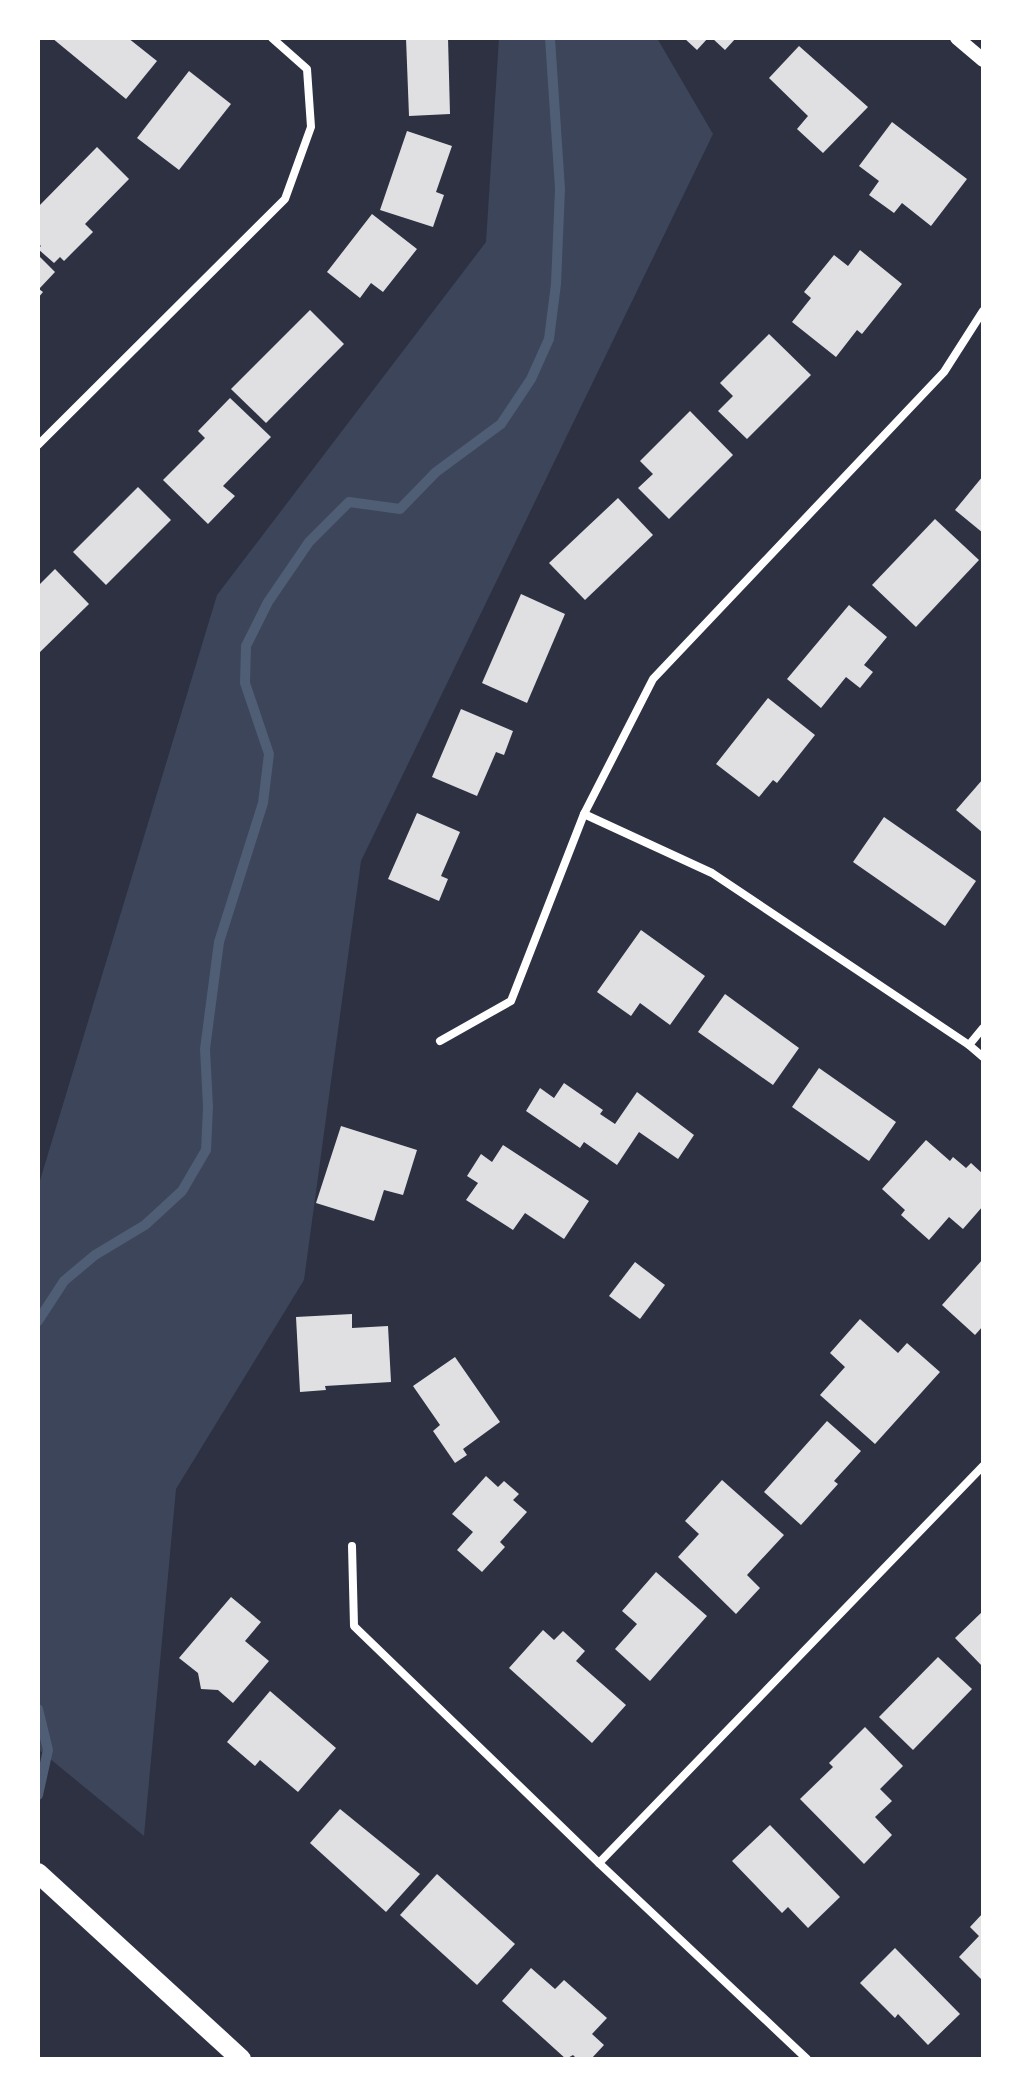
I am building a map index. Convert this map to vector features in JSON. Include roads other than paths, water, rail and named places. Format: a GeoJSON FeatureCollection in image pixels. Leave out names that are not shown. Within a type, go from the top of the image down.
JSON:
{"type":"FeatureCollection","features":[{"type":"Feature","properties":{"kind":"main road"},"geometry":{"type":"LineString","coordinates":[[38,1873],[241,2059]]}},
{"type":"Feature","properties":{"kind":"street"},"geometry":{"type":"LineString","coordinates":[[38,445],[285,199],[311,127],[307,69],[272,38]]}},
{"type":"Feature","properties":{"kind":"street"},"geometry":{"type":"LineString","coordinates":[[957,38],[983,60]]}},
{"type":"Feature","properties":{"kind":"street"},"geometry":{"type":"LineString","coordinates":[[440,1041],[511,1001],[584,814],[653,679],[944,372],[983,311]]}},
{"type":"Feature","properties":{"kind":"street"},"geometry":{"type":"LineString","coordinates":[[584,814],[712,873],[983,1057]]}},
{"type":"Feature","properties":{"kind":"street"},"geometry":{"type":"LineString","coordinates":[[969,1045],[983,1028]]}},
{"type":"Feature","properties":{"kind":"street"},"geometry":{"type":"LineString","coordinates":[[599,1863],[983,1466]]}},
{"type":"Feature","properties":{"kind":"street"},"geometry":{"type":"LineString","coordinates":[[352,1546],[354,1626],[807,2059]]}},
{"type":"Feature","properties":{"kind":"waterway"},"geometry":{"type":"LineString","coordinates":[[38,1321],[64,1281],[95,1255],[145,1225],[182,1191],[206,1150],[208,1107],[205,1049],[219,942],[263,803],[269,754],[245,683],[246,646],[268,602],[309,542],[349,502],[400,509],[436,472],[501,424],[531,379],[549,339],[556,284],[560,189],[550,38]]}},
{"type":"Feature","properties":{"kind":"waterway"},"geometry":{"type":"LineString","coordinates":[[38,1709],[48,1750],[38,1795]]}}]}
